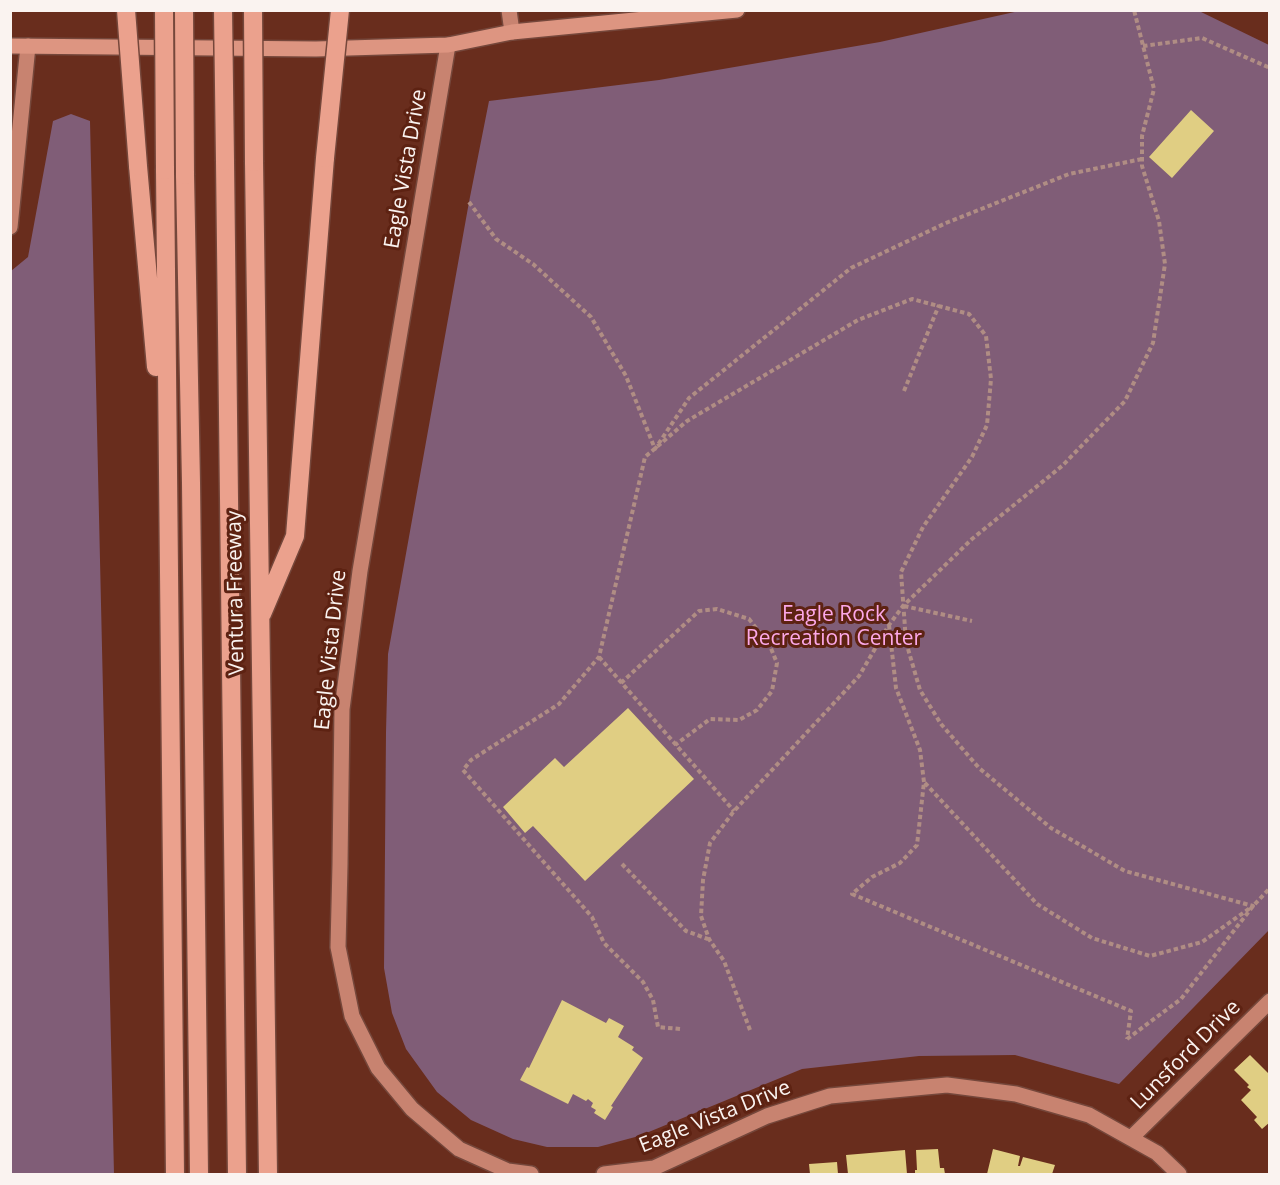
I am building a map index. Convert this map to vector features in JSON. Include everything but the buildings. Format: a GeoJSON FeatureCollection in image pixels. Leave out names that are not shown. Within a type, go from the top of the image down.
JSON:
{"type":"FeatureCollection","features":[{"type":"Feature","properties":{"kind":"highway"},"geometry":{"type":"LineString","coordinates":[[126,10],[168,500]]}},
{"type":"Feature","properties":{"kind":"highway"},"geometry":{"type":"LineString","coordinates":[[164,10],[175,1174]]}},
{"type":"Feature","properties":{"kind":"highway"},"geometry":{"type":"LineString","coordinates":[[183,10],[199,1174]]}},
{"type":"Feature","properties":{"kind":"highway"},"geometry":{"type":"LineString","coordinates":[[223,10],[237,1174]]}},
{"type":"Feature","properties":{"kind":"highway","name":"Ventura Freeway"},"geometry":{"type":"LineString","coordinates":[[253,10],[259,622],[268,1174]]}},
{"type":"Feature","properties":{"kind":"highway"},"geometry":{"type":"LineString","coordinates":[[259,622],[295,536],[325,158],[340,10]]}},
{"type":"Feature","properties":{"kind":"main road"},"geometry":{"type":"LineString","coordinates":[[10,46],[316,49],[448,45],[512,32],[737,10]]}},
{"type":"Feature","properties":{"kind":"street"},"geometry":{"type":"LineString","coordinates":[[509,10],[512,32]]}},
{"type":"Feature","properties":{"kind":"street","name":"Eagle Vista Drive"},"geometry":{"type":"LineString","coordinates":[[448,45],[360,572],[349,652],[342,710],[338,947],[352,1016],[378,1068],[412,1109],[459,1149],[508,1171],[531,1174]]}},
{"type":"Feature","properties":{"kind":"street"},"geometry":{"type":"LineString","coordinates":[[10,227],[28,46]]}},
{"type":"Feature","properties":{"kind":"street","name":"Lunsford Drive"},"geometry":{"type":"LineString","coordinates":[[1131,1138],[1269,1001]]}},
{"type":"Feature","properties":{"kind":"street","name":"Eagle Vista Drive"},"geometry":{"type":"LineString","coordinates":[[604,1174],[654,1168],[767,1116],[830,1096],[947,1085],[1016,1094],[1089,1115],[1157,1153],[1179,1174]]}},
{"type":"Feature","properties":{"kind":"path"},"geometry":{"type":"LineString","coordinates":[[750,1030],[724,961],[709,939],[701,916],[703,880],[710,843],[734,811],[859,676],[903,606],[972,539],[1062,466],[1125,401],[1153,343],[1165,264],[1160,221],[1142,166],[1142,136],[1154,89],[1134,10]]}},
{"type":"Feature","properties":{"kind":"path"},"geometry":{"type":"LineString","coordinates":[[1143,46],[1202,38],[1269,68]]}},
{"type":"Feature","properties":{"kind":"path"},"geometry":{"type":"LineString","coordinates":[[655,449],[689,399],[851,268],[946,223],[1069,174],[1142,159]]}},
{"type":"Feature","properties":{"kind":"path"},"geometry":{"type":"LineString","coordinates":[[469,202],[496,239],[533,264],[591,317],[626,376],[655,449]]}},
{"type":"Feature","properties":{"kind":"path"},"geometry":{"type":"LineString","coordinates":[[680,1029],[658,1027],[653,1000],[643,982],[604,943],[592,917],[463,770],[471,760],[559,704],[599,657],[645,457],[687,421],[858,320],[912,298],[969,314],[986,336],[991,379],[987,425],[972,457],[923,527],[901,572],[906,642],[920,690],[941,724],[979,768],[1051,828],[1125,871],[1253,906]]}},
{"type":"Feature","properties":{"kind":"path"},"geometry":{"type":"LineString","coordinates":[[904,391],[939,305]]}},
{"type":"Feature","properties":{"kind":"path"},"geometry":{"type":"LineString","coordinates":[[903,606],[972,621]]}},
{"type":"Feature","properties":{"kind":"path"},"geometry":{"type":"LineString","coordinates":[[621,683],[699,611],[717,609],[749,619],[770,646],[777,663],[772,691],[757,710],[739,720],[710,719],[675,745]]}},
{"type":"Feature","properties":{"kind":"path"},"geometry":{"type":"LineString","coordinates":[[889,625],[896,688],[920,750],[924,782],[917,845],[900,863],[872,877],[852,894],[1131,1011],[1127,1039],[1181,999],[1269,888]]}},
{"type":"Feature","properties":{"kind":"path"},"geometry":{"type":"LineString","coordinates":[[599,657],[734,811]]}},
{"type":"Feature","properties":{"kind":"path"},"geometry":{"type":"LineString","coordinates":[[924,782],[1037,904],[1092,939],[1150,956],[1202,942],[1253,906]]}},
{"type":"Feature","properties":{"kind":"path"},"geometry":{"type":"LineString","coordinates":[[622,864],[686,931],[709,939]]}},
{"type":"Feature","properties":{"kind":"green space","name":"Eagle Rock Recreation Center"},"geometry":{"type":"Polygon","coordinates":[[[1019,11],[1199,11],[1269,45],[1269,930],[1119,1084],[1015,1055],[919,1056],[802,1069],[639,1136],[598,1147],[547,1147],[513,1139],[471,1120],[437,1092],[406,1049],[392,1013],[384,968],[386,732],[388,654],[489,101],[659,80],[880,42],[1019,11]]]}},
{"type":"Feature","properties":{"kind":"green space"},"geometry":{"type":"Polygon","coordinates":[[[71,114],[90,121],[114,1174],[11,1174],[11,271],[28,257],[53,121],[71,114]]]}}]}
